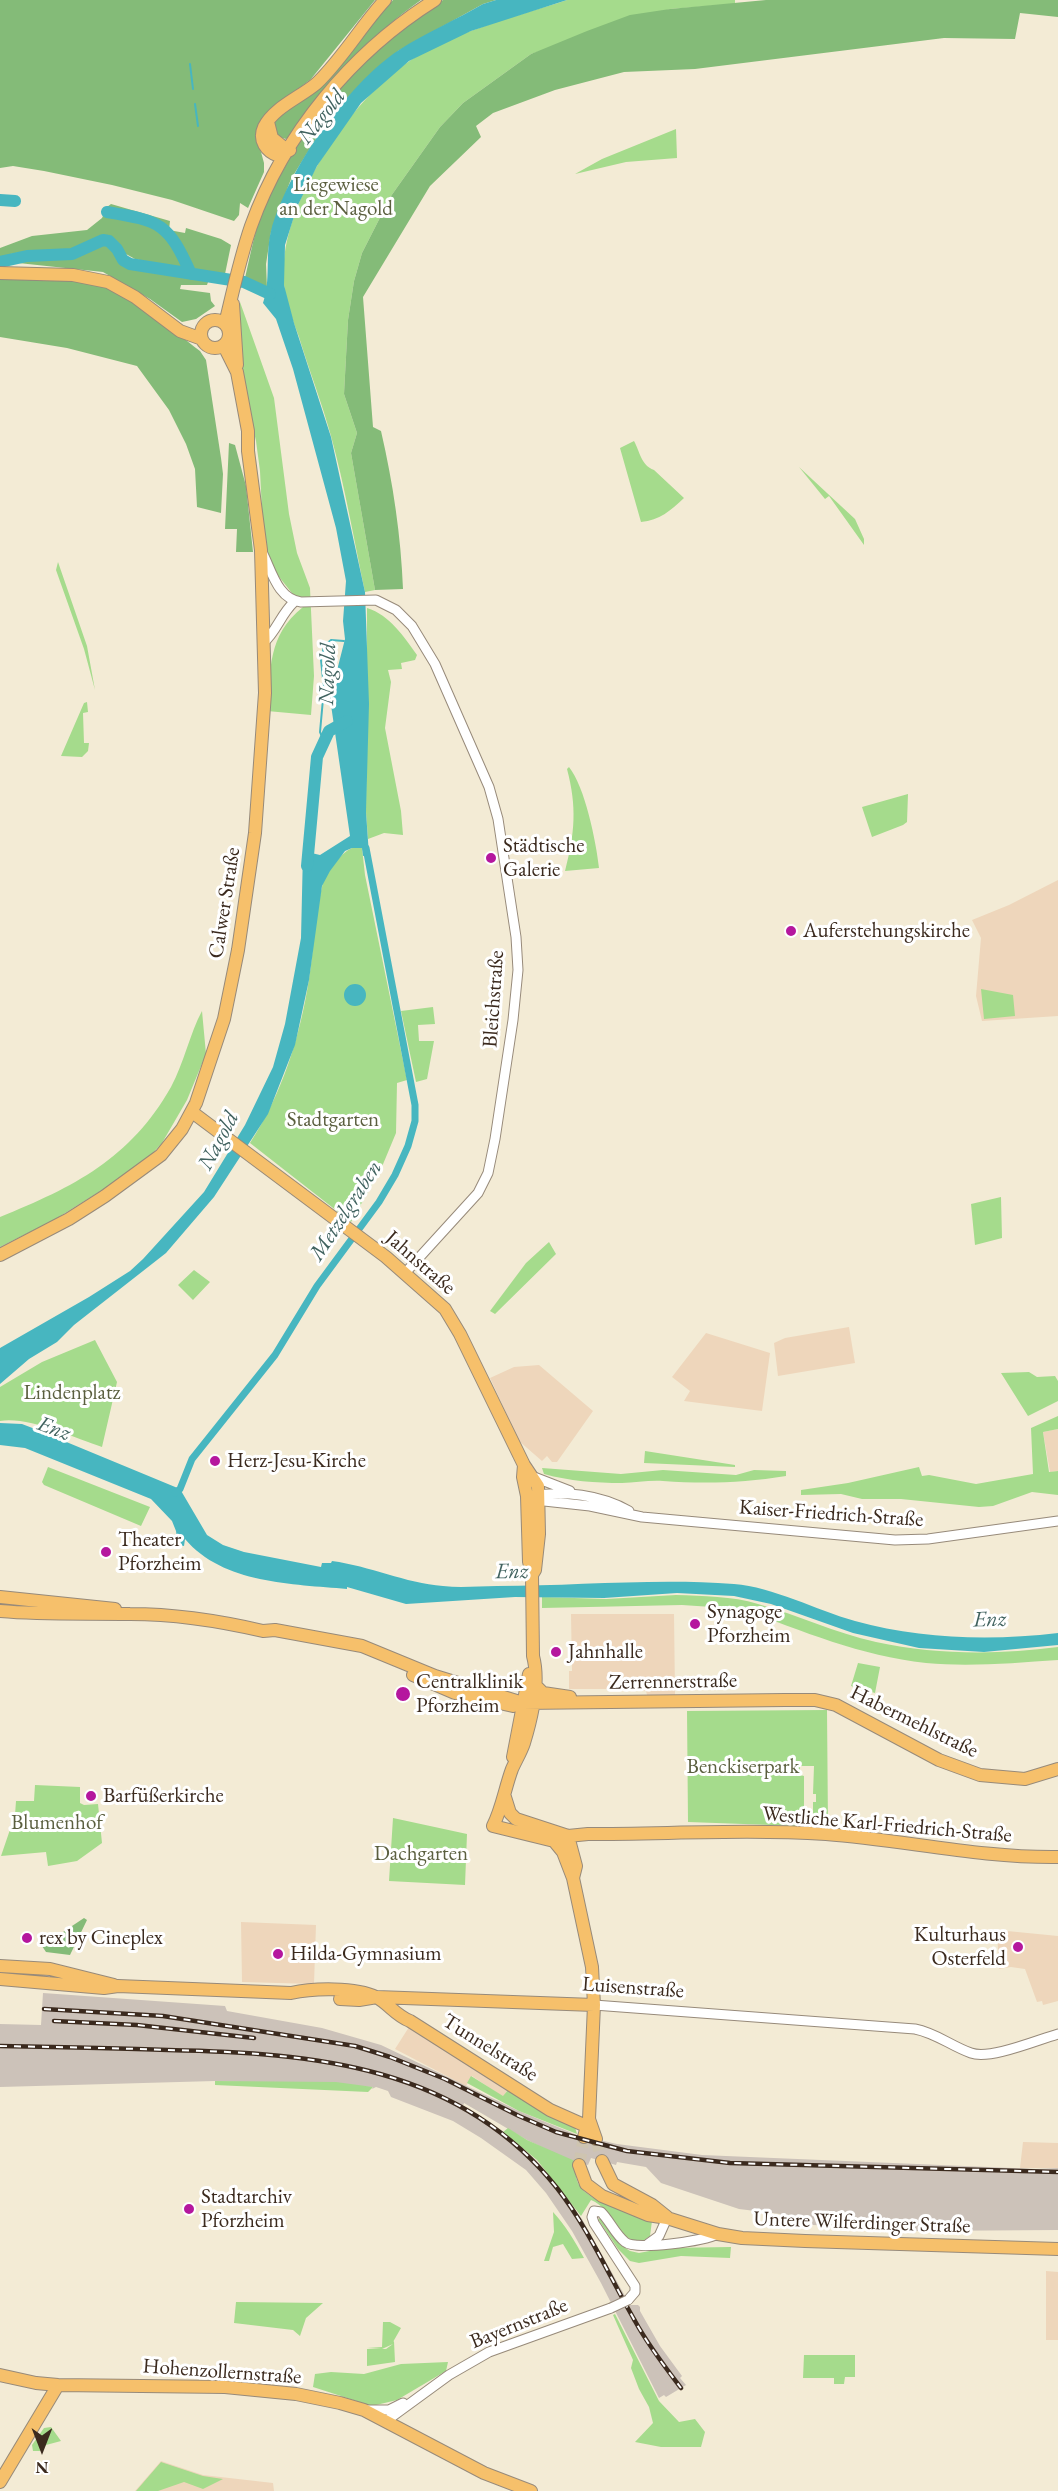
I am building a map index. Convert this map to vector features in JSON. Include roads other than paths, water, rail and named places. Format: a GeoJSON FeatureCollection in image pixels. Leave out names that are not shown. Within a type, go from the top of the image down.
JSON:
{"type":"FeatureCollection","features":[{"type":"Feature","properties":{"kind":"main road"},"geometry":{"type":"LineString","coordinates":[[272,178],[262,133],[268,120],[309,90],[330,69],[385,0]]}},
{"type":"Feature","properties":{"kind":"main road"},"geometry":{"type":"LineString","coordinates":[[0,273],[73,275],[108,282],[135,297],[166,319],[202,334],[209,347],[222,347],[230,337],[222,322],[232,295],[250,228],[272,178],[303,124],[367,52],[399,24],[435,0]]}},
{"type":"Feature","properties":{"kind":"main road"},"geometry":{"type":"LineString","coordinates":[[268,120],[272,138],[288,151]]}},
{"type":"Feature","properties":{"kind":"main road"},"geometry":{"type":"LineString","coordinates":[[266,148],[279,156],[288,151]]}},
{"type":"Feature","properties":{"kind":"main road"},"geometry":{"type":"LineString","coordinates":[[232,295],[237,372]]}},
{"type":"Feature","properties":{"kind":"main road"},"geometry":{"type":"LineString","coordinates":[[202,334],[209,321],[222,322]]}},
{"type":"Feature","properties":{"kind":"main road","name":"Calwer Straße"},"geometry":{"type":"LineString","coordinates":[[0,1255],[69,1219],[137,1174],[161,1155],[192,1112],[214,1055],[224,1019],[255,833],[265,717],[261,550],[248,452],[248,431],[237,372],[222,347]]}},
{"type":"Feature","properties":{"kind":"main road","name":"Calwer Straße"},"geometry":{"type":"LineString","coordinates":[[222,347],[241,432],[248,452]]}},
{"type":"Feature","properties":{"kind":"main road","name":"Jahnstraße"},"geometry":{"type":"LineString","coordinates":[[192,1112],[406,1272],[435,1299],[452,1320],[524,1465],[534,1477],[535,1497],[529,1570],[532,1575],[533,1656]]}},
{"type":"Feature","properties":{"kind":"main road","name":"Jahnstraße"},"geometry":{"type":"LineString","coordinates":[[524,1465],[523,1477],[535,1497]]}},
{"type":"Feature","properties":{"kind":"main road"},"geometry":{"type":"LineString","coordinates":[[0,1597],[116,1609],[128,1614]]}},
{"type":"Feature","properties":{"kind":"main road"},"geometry":{"type":"LineString","coordinates":[[0,1611],[40,1615],[128,1614]]}},
{"type":"Feature","properties":{"kind":"main road","name":"Zerrennerstraße"},"geometry":{"type":"LineString","coordinates":[[128,1614],[166,1616],[263,1631],[275,1630],[362,1646],[435,1676],[528,1703]]}},
{"type":"Feature","properties":{"kind":"main road","name":"Zerrennerstraße"},"geometry":{"type":"LineString","coordinates":[[263,1631],[274,1636],[360,1652],[444,1689],[510,1706],[528,1703],[824,1701]]}},
{"type":"Feature","properties":{"kind":"main road"},"geometry":{"type":"LineString","coordinates":[[513,1767],[513,1752],[519,1727],[535,1685],[536,1666],[533,1656]]}},
{"type":"Feature","properties":{"kind":"main road"},"geometry":{"type":"LineString","coordinates":[[533,1656],[525,1742],[513,1767],[493,1826],[513,1831],[550,1835]]}},
{"type":"Feature","properties":{"kind":"main road"},"geometry":{"type":"LineString","coordinates":[[535,1685],[543,1693],[569,1697],[578,1703]]}},
{"type":"Feature","properties":{"kind":"main road","name":"Habermehlstraße"},"geometry":{"type":"LineString","coordinates":[[824,1701],[849,1710],[939,1760],[980,1775],[1025,1779],[1058,1769]]}},
{"type":"Feature","properties":{"kind":"main road"},"geometry":{"type":"LineString","coordinates":[[501,1704],[513,1714],[519,1727]]}},
{"type":"Feature","properties":{"kind":"main road"},"geometry":{"type":"LineString","coordinates":[[504,1796],[513,1817],[550,1835],[563,1852],[573,1878],[590,1949],[594,2005]]}},
{"type":"Feature","properties":{"kind":"main road","name":"Westliche Karl-Friedrich-Straße"},"geometry":{"type":"LineString","coordinates":[[550,1835],[786,1832],[828,1834],[986,1854],[1058,1857]]}},
{"type":"Feature","properties":{"kind":"main road"},"geometry":{"type":"LineString","coordinates":[[568,1836],[576,1866],[573,1878]]}},
{"type":"Feature","properties":{"kind":"main road","name":"Luisenstraße"},"geometry":{"type":"LineString","coordinates":[[0,1966],[50,1969],[118,1986]]}},
{"type":"Feature","properties":{"kind":"main road","name":"Luisenstraße"},"geometry":{"type":"LineString","coordinates":[[0,1979],[104,1988],[118,1986],[291,1993],[304,1997],[359,2000],[377,1997],[594,2005]]}},
{"type":"Feature","properties":{"kind":"main road","name":"Tunnelstraße"},"geometry":{"type":"LineString","coordinates":[[377,1997],[401,2018],[410,2021],[550,2110],[588,2129],[594,2005]]}},
{"type":"Feature","properties":{"kind":"main road"},"geometry":{"type":"LineString","coordinates":[[410,2021],[408,2006],[416,1999]]}},
{"type":"Feature","properties":{"kind":"main road","name":"Untere Wilferdinger Straße"},"geometry":{"type":"LineString","coordinates":[[602,2161],[604,2171],[613,2184],[652,2205],[668,2218]]}},
{"type":"Feature","properties":{"kind":"main road","name":"Untere Wilferdinger Straße"},"geometry":{"type":"LineString","coordinates":[[579,2165],[583,2180],[595,2192],[648,2215],[668,2218],[718,2234],[742,2238],[1058,2249]]}},
{"type":"Feature","properties":{"kind":"main road","name":"Hohenzollernstraße"},"geometry":{"type":"LineString","coordinates":[[0,2375],[58,2385],[233,2388],[296,2394],[364,2410],[484,2473],[531,2491]]}},
{"type":"Feature","properties":{"kind":"main road"},"geometry":{"type":"LineString","coordinates":[[0,2481],[58,2385]]}},
{"type":"Feature","properties":{"kind":"street"},"geometry":{"type":"LineString","coordinates":[[261,550],[281,590],[297,602],[282,614],[270,638],[264,642]]}},
{"type":"Feature","properties":{"kind":"street","name":"Bleichstraße"},"geometry":{"type":"LineString","coordinates":[[297,602],[368,600],[388,604],[401,615],[419,635],[435,664],[489,787],[498,819],[517,953],[513,1020],[495,1139],[486,1180],[472,1200],[406,1272]]}},
{"type":"Feature","properties":{"kind":"street"},"geometry":{"type":"LineString","coordinates":[[534,1477],[584,1496]]}},
{"type":"Feature","properties":{"kind":"street","name":"Kaiser-Friedrich-Straße"},"geometry":{"type":"LineString","coordinates":[[535,1497],[584,1496],[626,1509],[636,1516]]}},
{"type":"Feature","properties":{"kind":"street","name":"Kaiser-Friedrich-Straße"},"geometry":{"type":"LineString","coordinates":[[535,1497],[636,1516],[895,1539],[946,1538],[1058,1521]]}},
{"type":"Feature","properties":{"kind":"street","name":"Luisenstraße"},"geometry":{"type":"LineString","coordinates":[[594,2005],[927,2031],[971,2053],[993,2053],[1058,2034]]}},
{"type":"Feature","properties":{"kind":"street","name":"Bayernstraße"},"geometry":{"type":"LineString","coordinates":[[386,2421],[449,2375],[489,2352],[611,2308],[628,2300],[634,2294],[635,2286],[594,2223],[592,2213],[597,2210],[601,2211],[626,2242],[635,2246],[643,2246]]}},
{"type":"Feature","properties":{"kind":"street"},"geometry":{"type":"LineString","coordinates":[[643,2246],[658,2236],[668,2218]]}},
{"type":"Feature","properties":{"kind":"street"},"geometry":{"type":"LineString","coordinates":[[643,2246],[696,2241],[718,2234]]}},
{"type":"Feature","properties":{"kind":"street","name":"Bayernstraße"},"geometry":{"type":"LineString","coordinates":[[364,2410],[389,2410],[407,2400],[413,2400]]}},
{"type":"Feature","properties":{"kind":"water"},"geometry":{"type":"Polygon","coordinates":[[[496,0],[567,0],[471,31],[409,61],[361,103],[317,166],[297,207],[285,245],[284,285],[331,437],[365,592],[369,704],[366,812],[369,855],[363,856],[362,848],[345,851],[322,886],[309,980],[295,1045],[268,1114],[214,1197],[166,1253],[74,1325],[57,1342],[29,1359],[0,1384],[0,1348],[130,1271],[204,1192],[245,1125],[273,1067],[285,1024],[301,938],[303,851],[320,855],[350,836],[330,698],[345,639],[343,621],[346,581],[336,528],[293,369],[276,319],[263,303],[267,286],[271,231],[290,182],[305,156],[340,106],[359,84],[399,50],[483,4],[496,0]]]}},
{"type":"Feature","properties":{"kind":"water"},"geometry":{"type":"Polygon","coordinates":[[[355,984],[363,987],[366,995],[363,1003],[355,1006],[347,1003],[344,995],[347,987],[355,984]]]}},
{"type":"Feature","properties":{"kind":"water"},"geometry":{"type":"Polygon","coordinates":[[[0,1423],[22,1424],[180,1489],[207,1535],[223,1545],[244,1552],[321,1567],[322,1563],[332,1561],[415,1582],[450,1587],[645,1582],[734,1584],[764,1590],[855,1621],[905,1632],[956,1637],[1033,1636],[1058,1633],[1058,1645],[984,1652],[919,1648],[853,1633],[771,1604],[734,1596],[677,1593],[604,1598],[515,1597],[406,1604],[347,1587],[347,1589],[260,1579],[219,1565],[201,1554],[185,1539],[184,1546],[178,1545],[172,1521],[151,1499],[25,1448],[0,1445],[0,1423]]]}},
{"type":"Feature","properties":{"kind":"waterway"},"geometry":{"type":"LineString","coordinates":[[190,64],[193,89]]}},
{"type":"Feature","properties":{"kind":"waterway"},"geometry":{"type":"LineString","coordinates":[[195,104],[198,126]]}},
{"type":"Feature","properties":{"kind":"waterway"},"geometry":{"type":"LineString","coordinates":[[0,200],[15,201]]}},
{"type":"Feature","properties":{"kind":"waterway"},"geometry":{"type":"LineString","coordinates":[[107,212],[140,218],[161,227],[176,244],[191,274]]}},
{"type":"Feature","properties":{"kind":"waterway"},"geometry":{"type":"LineString","coordinates":[[0,262],[27,256],[72,254],[103,240],[109,241],[123,260],[130,264],[244,282],[270,294]]}},
{"type":"Feature","properties":{"kind":"waterway"},"geometry":{"type":"LineString","coordinates":[[323,739],[320,732],[324,688],[321,660],[324,646],[331,640],[344,641]]}},
{"type":"Feature","properties":{"kind":"waterway","name":"Nagold"},"geometry":{"type":"LineString","coordinates":[[307,866],[317,757],[329,731],[347,721]]}},
{"type":"Feature","properties":{"kind":"waterway","name":"Metzelgraben"},"geometry":{"type":"LineString","coordinates":[[175,1493],[180,1489],[192,1459],[275,1355],[317,1286],[379,1202],[408,1146],[415,1121],[415,1105],[366,848]]}},
{"type":"Feature","properties":{"kind":"tunnel"},"geometry":{"type":"LineString","coordinates":[[579,2165],[584,2137]]}},
{"type":"Feature","properties":{"kind":"tunnel"},"geometry":{"type":"LineString","coordinates":[[596,2139],[602,2161]]}},
{"type":"Feature","properties":{"kind":"railway"},"geometry":{"type":"LineString","coordinates":[[44,2009],[163,2016],[355,2046],[445,2079],[556,2132],[627,2151],[730,2163],[1058,2172]]}},
{"type":"Feature","properties":{"kind":"railway"},"geometry":{"type":"LineString","coordinates":[[54,2021],[137,2025],[254,2038]]}},
{"type":"Feature","properties":{"kind":"railway"},"geometry":{"type":"LineString","coordinates":[[0,2046],[222,2052],[276,2056],[329,2063],[380,2074],[429,2091],[475,2115],[518,2147],[557,2188],[589,2236],[645,2339],[681,2388]]}},
{"type":"Feature","properties":{"kind":"place","name":"Städtische Galerie"},"geometry":{"type":"Point","coordinates":[491,858]}},
{"type":"Feature","properties":{"kind":"place","name":"Auferstehungskirche"},"geometry":{"type":"Point","coordinates":[791,931]}},
{"type":"Feature","properties":{"kind":"place","name":"Herz-Jesu-Kirche"},"geometry":{"type":"Point","coordinates":[215,1461]}},
{"type":"Feature","properties":{"kind":"place","name":"Theater Pforzheim"},"geometry":{"type":"Point","coordinates":[106,1552]}},
{"type":"Feature","properties":{"kind":"place","name":"Synagoge Pforzheim"},"geometry":{"type":"Point","coordinates":[695,1624]}},
{"type":"Feature","properties":{"kind":"place","name":"Jahnhalle"},"geometry":{"type":"Point","coordinates":[556,1652]}},
{"type":"Feature","properties":{"kind":"place","name":"Centralklinik Pforzheim"},"geometry":{"type":"Point","coordinates":[403,1694]}},
{"type":"Feature","properties":{"kind":"place","name":"Barfüßerkirche"},"geometry":{"type":"Point","coordinates":[91,1796]}},
{"type":"Feature","properties":{"kind":"place","name":"rex by Cineplex"},"geometry":{"type":"Point","coordinates":[27,1938]}},
{"type":"Feature","properties":{"kind":"place","name":"Kulturhaus Osterfeld"},"geometry":{"type":"Point","coordinates":[1018,1947]}},
{"type":"Feature","properties":{"kind":"place","name":"Hilda-Gymnasium"},"geometry":{"type":"Point","coordinates":[278,1954]}},
{"type":"Feature","properties":{"kind":"place","name":"Stadtarchiv Pforzheim"},"geometry":{"type":"Point","coordinates":[189,2209]}},
{"type":"Feature","properties":{"kind":"park label","name":"Liegewiese an der Nagold"},"geometry":{"type":"Point","coordinates":[336,197]}},
{"type":"Feature","properties":{"kind":"park label","name":"Stadtgarten"},"geometry":{"type":"Point","coordinates":[333,1120]}},
{"type":"Feature","properties":{"kind":"park label","name":"Lindenplatz"},"geometry":{"type":"Point","coordinates":[72,1393]}},
{"type":"Feature","properties":{"kind":"park label","name":"Benckiserpark"},"geometry":{"type":"Point","coordinates":[743,1767]}},
{"type":"Feature","properties":{"kind":"park label","name":"Blumenhof"},"geometry":{"type":"Point","coordinates":[57,1823]}},
{"type":"Feature","properties":{"kind":"park label","name":"Dachgarten"},"geometry":{"type":"Point","coordinates":[421,1854]}},
{"type":"Feature","properties":{"kind":"water label","name":"Enz"},"geometry":{"type":"Point","coordinates":[54,1429]}},
{"type":"Feature","properties":{"kind":"water label","name":"Enz"},"geometry":{"type":"Point","coordinates":[512,1572]}},
{"type":"Feature","properties":{"kind":"water label","name":"Enz"},"geometry":{"type":"Point","coordinates":[990,1620]}}]}
